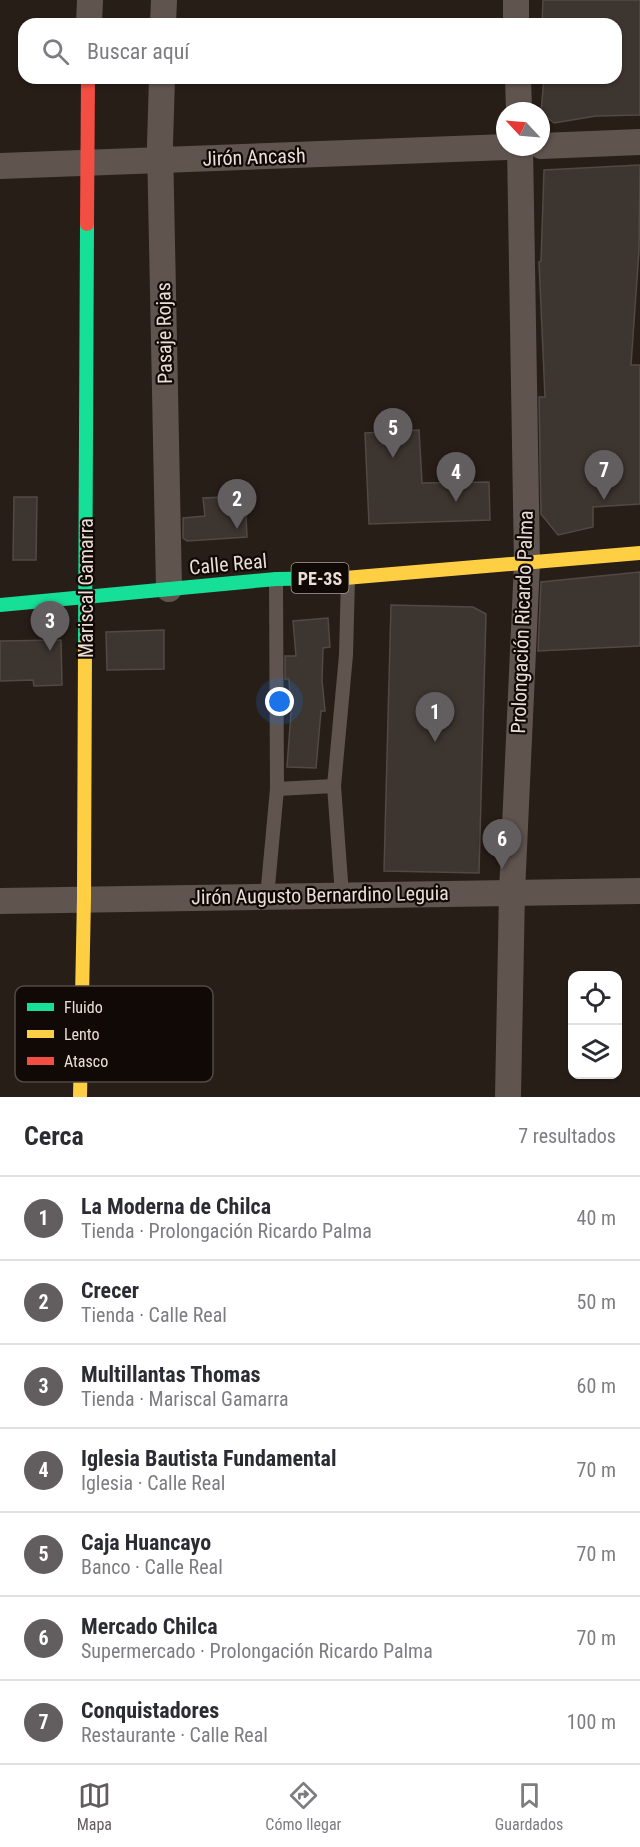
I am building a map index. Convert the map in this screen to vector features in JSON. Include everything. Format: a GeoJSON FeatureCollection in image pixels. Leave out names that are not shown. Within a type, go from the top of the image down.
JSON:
{"type":"FeatureCollection","features":[{"type":"Feature","properties":{"kind":"main road","name":"Mariscal Gamarra"},"geometry":{"type":"LineString","coordinates":[[82,986],[88,84]]}},
{"type":"Feature","properties":{"kind":"main road","name":"Calle Real"},"geometry":{"type":"LineString","coordinates":[[0,605],[276,579],[348,578],[640,553]]}},
{"type":"Feature","properties":{"kind":"main road","name":"Mariscal Gamarra"},"geometry":{"type":"LineString","coordinates":[[80,1082],[80,1097]]}},
{"type":"Feature","properties":{"kind":"street"},"geometry":{"type":"LineString","coordinates":[[89,18],[90,0]]}},
{"type":"Feature","properties":{"kind":"street"},"geometry":{"type":"LineString","coordinates":[[163,18],[164,0]]}},
{"type":"Feature","properties":{"kind":"street"},"geometry":{"type":"LineString","coordinates":[[516,0],[516,18]]}},
{"type":"Feature","properties":{"kind":"street","name":"Pasaje Rojas"},"geometry":{"type":"LineString","coordinates":[[162,84],[160,161],[169,589]]}},
{"type":"Feature","properties":{"kind":"street"},"geometry":{"type":"LineString","coordinates":[[518,84],[519,102]]}},
{"type":"Feature","properties":{"kind":"street"},"geometry":{"type":"LineString","coordinates":[[550,146],[640,142]]}},
{"type":"Feature","properties":{"kind":"street","name":"Jirón Ancash"},"geometry":{"type":"LineString","coordinates":[[0,166],[496,147]]}},
{"type":"Feature","properties":{"kind":"street","name":"Prolongación Ricardo Palma"},"geometry":{"type":"LineString","coordinates":[[508,1097],[512,892],[527,563],[520,156]]}},
{"type":"Feature","properties":{"kind":"street","name":"Jirón Augusto Bernardino Leguia"},"geometry":{"type":"LineString","coordinates":[[0,901],[640,891]]}},
{"type":"Feature","properties":{"kind":"lane"},"geometry":{"type":"LineString","coordinates":[[342,895],[334,786],[346,655],[348,578]]}},
{"type":"Feature","properties":{"kind":"lane"},"geometry":{"type":"LineString","coordinates":[[267,897],[277,789],[276,579]]}},
{"type":"Feature","properties":{"kind":"lane"},"geometry":{"type":"LineString","coordinates":[[277,789],[334,786]]}},
{"type":"Feature","properties":{"kind":"building"},"geometry":{"type":"Polygon","coordinates":[[[543,0],[640,0],[640,115],[596,116],[554,123],[550,120],[550,102],[542,102],[543,84],[622,84],[622,18],[542,18],[543,0]]]}},
{"type":"Feature","properties":{"kind":"building"},"geometry":{"type":"Polygon","coordinates":[[[640,165],[639,250],[631,365],[640,365],[640,504],[593,507],[593,527],[558,535],[541,514],[539,397],[545,397],[539,262],[541,261],[544,170],[640,165]]]}},
{"type":"Feature","properties":{"kind":"building"},"geometry":{"type":"Polygon","coordinates":[[[419,430],[422,483],[489,482],[490,520],[369,524],[365,433],[419,430]]]}},
{"type":"Feature","properties":{"kind":"building"},"geometry":{"type":"Polygon","coordinates":[[[245,496],[247,537],[187,541],[183,538],[183,518],[205,516],[203,498],[245,496]]]}},
{"type":"Feature","properties":{"kind":"building"},"geometry":{"type":"Polygon","coordinates":[[[14,497],[37,497],[36,560],[13,560],[14,497]]]}},
{"type":"Feature","properties":{"kind":"building"},"geometry":{"type":"Polygon","coordinates":[[[640,572],[640,646],[538,651],[541,582],[640,572]]]}},
{"type":"Feature","properties":{"kind":"building"},"geometry":{"type":"Polygon","coordinates":[[[391,605],[473,607],[486,614],[479,873],[384,871],[391,605]]]}},
{"type":"Feature","properties":{"kind":"building"},"geometry":{"type":"Polygon","coordinates":[[[328,618],[330,647],[323,648],[322,680],[325,711],[321,711],[316,768],[287,767],[291,713],[289,679],[285,679],[285,656],[296,656],[293,621],[328,618]]]}},
{"type":"Feature","properties":{"kind":"building"},"geometry":{"type":"Polygon","coordinates":[[[164,630],[164,669],[107,670],[106,632],[164,630]]]}},
{"type":"Feature","properties":{"kind":"building"},"geometry":{"type":"Polygon","coordinates":[[[61,640],[62,685],[34,686],[33,680],[0,681],[0,641],[61,640]]]}},
{"type":"Feature","properties":{"kind":"traffic: fast"},"geometry":{"type":"LineString","coordinates":[[85,645],[87,224]]}},
{"type":"Feature","properties":{"kind":"traffic: fast"},"geometry":{"type":"LineString","coordinates":[[0,605],[276,579],[345,578]]}},
{"type":"Feature","properties":{"kind":"traffic: slow"},"geometry":{"type":"LineString","coordinates":[[345,578],[640,553]]}},
{"type":"Feature","properties":{"kind":"traffic: slow"},"geometry":{"type":"LineString","coordinates":[[82,986],[85,645]]}},
{"type":"Feature","properties":{"kind":"traffic: slow"},"geometry":{"type":"LineString","coordinates":[[80,1082],[80,1097]]}},
{"type":"Feature","properties":{"kind":"traffic: jam"},"geometry":{"type":"LineString","coordinates":[[87,224],[88,84]]}},
{"type":"Feature","properties":{"kind":"place","name":"Caja Huancayo"},"geometry":{"type":"Point","coordinates":[393,458]}},
{"type":"Feature","properties":{"kind":"place","name":"Conquistadores"},"geometry":{"type":"Point","coordinates":[604,500]}},
{"type":"Feature","properties":{"kind":"place","name":"Iglesia Bautista Fundamental"},"geometry":{"type":"Point","coordinates":[456,502]}},
{"type":"Feature","properties":{"kind":"place","name":"Crecer"},"geometry":{"type":"Point","coordinates":[237,529]}},
{"type":"Feature","properties":{"kind":"place","name":"Multillantas Thomas"},"geometry":{"type":"Point","coordinates":[50,651]}},
{"type":"Feature","properties":{"kind":"place","name":"La Moderna de Chilca"},"geometry":{"type":"Point","coordinates":[435,742]}},
{"type":"Feature","properties":{"kind":"place","name":"Mercado Chilca"},"geometry":{"type":"Point","coordinates":[502,869]}}]}
